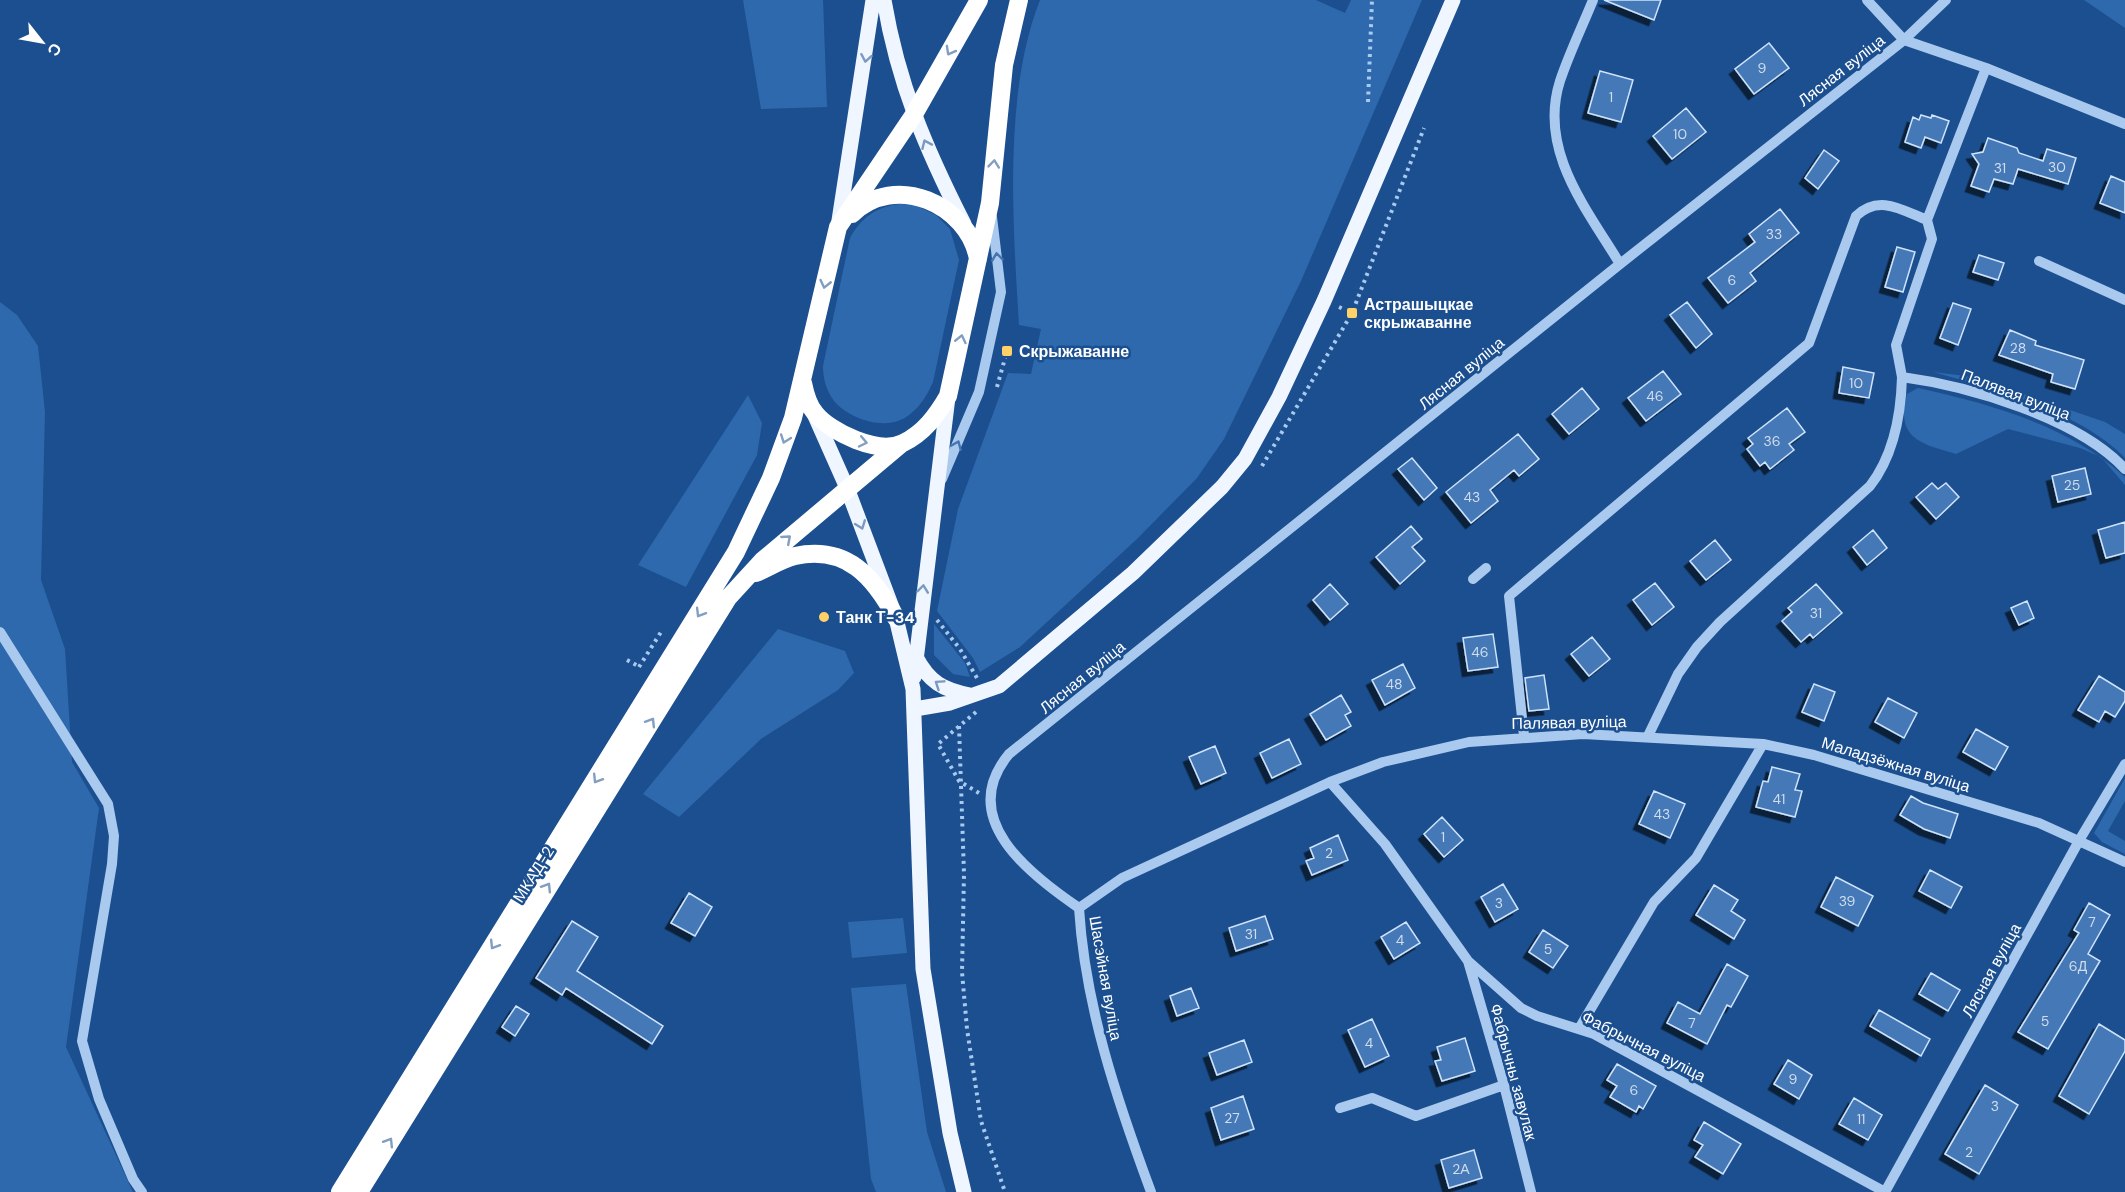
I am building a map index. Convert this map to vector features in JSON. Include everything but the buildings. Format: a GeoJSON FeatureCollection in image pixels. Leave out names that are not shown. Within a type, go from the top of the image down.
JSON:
{"type":"FeatureCollection","features":[{"type":"Feature","properties":{"kind":"highway"},"geometry":{"type":"LineString","coordinates":[[340,1192],[736,552],[771,478],[802,383],[838,227],[913,116],[979,0]]}},
{"type":"Feature","properties":{"kind":"highway"},"geometry":{"type":"LineString","coordinates":[[948,396],[979,263],[990,203],[1004,65],[1019,0]]}},
{"type":"Feature","properties":{"kind":"highway"},"geometry":{"type":"LineString","coordinates":[[838,227],[860,206],[890,195],[921,196],[950,210],[970,234],[979,263]]}},
{"type":"Feature","properties":{"kind":"highway"},"geometry":{"type":"LineString","coordinates":[[802,383],[814,413],[834,430],[853,440],[874,444],[901,444]]}},
{"type":"Feature","properties":{"kind":"highway","name":"МКАД-2"},"geometry":{"type":"LineString","coordinates":[[358,1192],[707,630],[743,578],[847,488],[936,417],[948,396]]}},
{"type":"Feature","properties":{"kind":"highway"},"geometry":{"type":"LineString","coordinates":[[743,578],[794,556],[824,554],[850,563],[870,576],[896,618]]}},
{"type":"Feature","properties":{"kind":"main road"},"geometry":{"type":"LineString","coordinates":[[838,227],[873,0]]}},
{"type":"Feature","properties":{"kind":"main road"},"geometry":{"type":"LineString","coordinates":[[884,0],[891,44],[913,116],[970,234]]}},
{"type":"Feature","properties":{"kind":"main road"},"geometry":{"type":"LineString","coordinates":[[915,709],[976,695],[999,686],[1133,573],[1222,486],[1245,459],[1279,397],[1324,301],[1453,0]]}},
{"type":"Feature","properties":{"kind":"main road"},"geometry":{"type":"LineString","coordinates":[[913,688],[948,396]]}},
{"type":"Feature","properties":{"kind":"main road"},"geometry":{"type":"LineString","coordinates":[[814,413],[847,488],[896,618],[913,688],[922,969],[950,1133],[964,1192]]}},
{"type":"Feature","properties":{"kind":"main road"},"geometry":{"type":"LineString","coordinates":[[916,657],[924,672],[934,683],[945,690],[976,695]]}},
{"type":"Feature","properties":{"kind":"street"},"geometry":{"type":"LineString","coordinates":[[1593,0],[1559,83],[1554,126],[1567,177],[1620,264]]}},
{"type":"Feature","properties":{"kind":"street"},"geometry":{"type":"LineString","coordinates":[[1867,0],[1904,40],[1946,0]]}},
{"type":"Feature","properties":{"kind":"street","name":"Лясная вуліца"},"geometry":{"type":"LineString","coordinates":[[990,799],[995,775],[1009,754],[1620,264],[1904,40],[1986,68],[2125,124]]}},
{"type":"Feature","properties":{"kind":"street"},"geometry":{"type":"LineString","coordinates":[[1902,377],[1896,345],[1932,238],[1927,220],[1986,68]]}},
{"type":"Feature","properties":{"kind":"street"},"geometry":{"type":"LineString","coordinates":[[934,498],[979,392],[1001,292],[990,203]]}},
{"type":"Feature","properties":{"kind":"street"},"geometry":{"type":"LineString","coordinates":[[1524,736],[1509,596],[1809,343],[1856,216],[1864,208],[1884,203],[1927,220]]}},
{"type":"Feature","properties":{"kind":"street"},"geometry":{"type":"LineString","coordinates":[[2039,261],[2125,300]]}},
{"type":"Feature","properties":{"kind":"street","name":"Палявая вуліца"},"geometry":{"type":"LineString","coordinates":[[1079,908],[1122,878],[1330,782],[1421,751],[1469,742],[1524,736],[1583,734],[1648,736],[1668,693],[1697,647],[1720,622],[1870,486],[1881,472],[1893,440],[1902,404],[1902,377],[1938,382],[1977,392],[2042,417],[2085,437],[2125,469]]}},
{"type":"Feature","properties":{"kind":"street"},"geometry":{"type":"LineString","coordinates":[[1473,579],[1486,568]]}},
{"type":"Feature","properties":{"kind":"street"},"geometry":{"type":"LineString","coordinates":[[0,632],[108,804],[114,836],[112,864],[82,1041],[99,1099],[133,1179],[142,1192]]}},
{"type":"Feature","properties":{"kind":"street","name":"Маладзёжная вуліца"},"geometry":{"type":"LineString","coordinates":[[1648,736],[1763,744],[1814,755],[2039,823],[2080,839],[2125,862]]}},
{"type":"Feature","properties":{"kind":"street"},"geometry":{"type":"LineString","coordinates":[[1580,1028],[1654,902],[1696,858],[1763,744]]}},
{"type":"Feature","properties":{"kind":"street","name":"Лясная вуліца"},"geometry":{"type":"LineString","coordinates":[[1885,1192],[2080,839],[2125,764]]}},
{"type":"Feature","properties":{"kind":"street","name":"Фабрычная вуліца"},"geometry":{"type":"LineString","coordinates":[[1330,782],[1385,844],[1468,961],[1521,1008],[1537,1016],[1580,1028],[1885,1192]]}},
{"type":"Feature","properties":{"kind":"street","name":"Шасэйная вуліца"},"geometry":{"type":"LineString","coordinates":[[990,799],[999,832],[1011,850],[1029,871],[1079,908],[1081,938],[1095,1015],[1118,1101],[1150,1192]]}},
{"type":"Feature","properties":{"kind":"street","name":"Фабрычны завулак"},"geometry":{"type":"LineString","coordinates":[[1468,961],[1504,1085],[1531,1192]]}},
{"type":"Feature","properties":{"kind":"street"},"geometry":{"type":"LineString","coordinates":[[1340,1108],[1372,1098],[1416,1116],[1504,1085]]}},
{"type":"Feature","properties":{"kind":"path"},"geometry":{"type":"LineString","coordinates":[[1368,102],[1372,0]]}},
{"type":"Feature","properties":{"kind":"path"},"geometry":{"type":"LineString","coordinates":[[1352,313],[1424,128]]}},
{"type":"Feature","properties":{"kind":"path"},"geometry":{"type":"LineString","coordinates":[[994,394],[1007,351]]}},
{"type":"Feature","properties":{"kind":"path"},"geometry":{"type":"LineString","coordinates":[[935,610],[935,618],[977,674],[976,695]]}},
{"type":"Feature","properties":{"kind":"path"},"geometry":{"type":"LineString","coordinates":[[639,667],[660,632]]}},
{"type":"Feature","properties":{"kind":"path"},"geometry":{"type":"LineString","coordinates":[[959,725],[959,781],[964,874],[962,972],[967,1029],[981,1121],[1005,1192]]}},
{"type":"Feature","properties":{"kind":"path"},"geometry":{"type":"LineString","coordinates":[[938,744],[959,781],[990,799]]}},
{"type":"Feature","properties":{"kind":"shaded area"},"geometry":{"type":"Polygon","coordinates":[[[743,0],[823,0],[827,107],[761,109],[743,0]]]}},
{"type":"Feature","properties":{"kind":"shaded area"},"geometry":{"type":"Polygon","coordinates":[[[1040,0],[1316,0],[1345,13],[1351,0],[1422,0],[1301,281],[1224,439],[1197,478],[1137,539],[1020,647],[980,672],[973,658],[937,611],[958,509],[1008,373],[1031,374],[1041,329],[1019,325],[1013,203],[1013,160],[1020,76],[1028,37],[1040,0]]]}},
{"type":"Feature","properties":{"kind":"shaded area"},"geometry":{"type":"Polygon","coordinates":[[[2084,0],[2125,0],[2125,28],[2084,0]]]}},
{"type":"Feature","properties":{"kind":"shaded area"},"geometry":{"type":"Polygon","coordinates":[[[899,204],[913,204],[936,215],[950,229],[959,260],[931,387],[920,404],[909,415],[891,423],[870,422],[850,414],[834,401],[826,384],[823,366],[850,238],[864,219],[883,208],[899,204]]]}},
{"type":"Feature","properties":{"kind":"shaded area"},"geometry":{"type":"Polygon","coordinates":[[[0,302],[17,315],[38,346],[45,412],[41,580],[65,649],[72,762],[99,808],[66,1047],[133,1192],[0,1192],[0,302]]]}},
{"type":"Feature","properties":{"kind":"shaded area"},"geometry":{"type":"Polygon","coordinates":[[[1933,372],[1974,377],[2105,422],[2125,434],[2125,458],[2107,442],[2061,415],[1983,386],[1933,372]]]}},
{"type":"Feature","properties":{"kind":"shaded area"},"geometry":{"type":"Polygon","coordinates":[[[1918,388],[1973,401],[2028,419],[2097,455],[2080,448],[2008,429],[1956,454],[1931,447],[1914,437],[1905,421],[1904,409],[1907,394],[1918,388]]]}},
{"type":"Feature","properties":{"kind":"shaded area"},"geometry":{"type":"Polygon","coordinates":[[[748,395],[762,423],[757,455],[686,587],[638,565],[748,395]]]}},
{"type":"Feature","properties":{"kind":"shaded area"},"geometry":{"type":"Polygon","coordinates":[[[2103,459],[2125,477],[2125,485],[2103,459]]]}},
{"type":"Feature","properties":{"kind":"shaded area"},"geometry":{"type":"Polygon","coordinates":[[[934,624],[965,663],[970,677],[953,674],[934,655],[934,624]]]}},
{"type":"Feature","properties":{"kind":"shaded area"},"geometry":{"type":"Polygon","coordinates":[[[778,629],[845,651],[854,673],[838,690],[761,739],[679,817],[643,794],[778,629]]]}},
{"type":"Feature","properties":{"kind":"shaded area"},"geometry":{"type":"Polygon","coordinates":[[[2125,778],[2125,801],[2108,831],[2125,841],[2125,854],[2102,842],[2094,833],[2125,778]]]}},
{"type":"Feature","properties":{"kind":"shaded area"},"geometry":{"type":"Polygon","coordinates":[[[903,918],[907,953],[852,958],[848,922],[903,918]]]}},
{"type":"Feature","properties":{"kind":"shaded area"},"geometry":{"type":"Polygon","coordinates":[[[906,984],[927,1132],[946,1192],[876,1192],[871,1179],[851,988],[906,984]]]}},
{"type":"Feature","properties":{"kind":"place","name":"Астрашыцкае скрыжаванне"},"geometry":{"type":"Point","coordinates":[1352,313]}},
{"type":"Feature","properties":{"kind":"place","name":"Скрыжаванне"},"geometry":{"type":"Point","coordinates":[1007,351]}},
{"type":"Feature","properties":{"kind":"place","name":"Танк Т-34"},"geometry":{"type":"Point","coordinates":[824,617]}}]}
